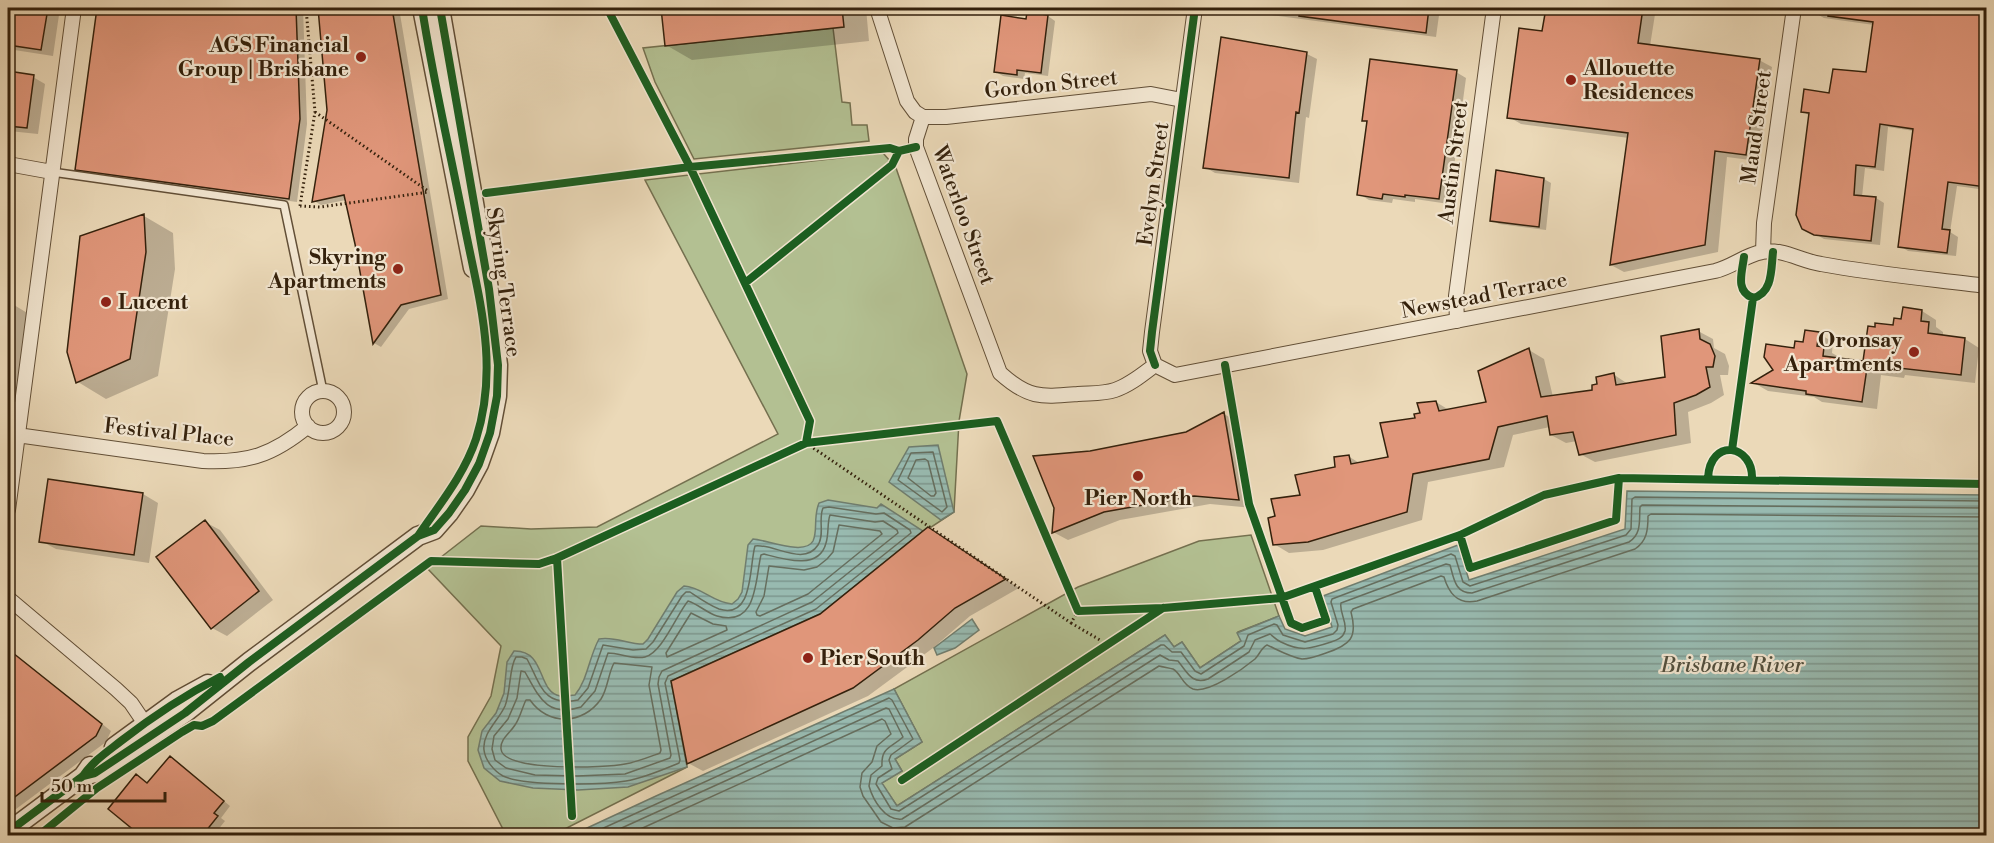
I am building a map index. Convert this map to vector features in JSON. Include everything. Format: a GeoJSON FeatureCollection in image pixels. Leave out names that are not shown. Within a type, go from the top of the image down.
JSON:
{"type":"FeatureCollection","features":[{"type":"Feature","properties":{"kind":"street"},"geometry":{"type":"LineString","coordinates":[[8,510],[74,8]]}},
{"type":"Feature","properties":{"kind":"street","name":"Skyring Terrace"},"geometry":{"type":"LineString","coordinates":[[418,536],[464,468],[476,438],[487,379],[487,347],[481,305],[443,123],[422,8]]}},
{"type":"Feature","properties":{"kind":"street","name":"Skyring Terrace"},"geometry":{"type":"LineString","coordinates":[[8,832],[83,776],[90,765],[149,729],[177,701],[249,662],[418,536],[434,530],[465,490],[479,464],[490,433],[497,396],[498,365],[489,289],[440,8]]}},
{"type":"Feature","properties":{"kind":"street"},"geometry":{"type":"LineString","coordinates":[[877,8],[907,101],[915,112],[923,117]]}},
{"type":"Feature","properties":{"kind":"street","name":"Evelyn Street"},"geometry":{"type":"LineString","coordinates":[[1155,365],[1150,351],[1152,332],[1195,8]]}},
{"type":"Feature","properties":{"kind":"street","name":"Austin Street"},"geometry":{"type":"LineString","coordinates":[[1457,321],[1456,296],[1494,8]]}},
{"type":"Feature","properties":{"kind":"street","name":"Maud Street"},"geometry":{"type":"LineString","coordinates":[[1763,252],[1764,223],[1794,8]]}},
{"type":"Feature","properties":{"kind":"street","name":"Gordon Street"},"geometry":{"type":"LineString","coordinates":[[923,117],[946,117],[1151,94],[1182,100]]}},
{"type":"Feature","properties":{"kind":"street","name":"Waterloo Street"},"geometry":{"type":"LineString","coordinates":[[923,117],[915,139],[916,147],[1000,373],[1015,387],[1044,396],[1117,390],[1155,365]]}},
{"type":"Feature","properties":{"kind":"street"},"geometry":{"type":"LineString","coordinates":[[8,164],[52,172]]}},
{"type":"Feature","properties":{"kind":"street","name":"Newstead Terrace"},"geometry":{"type":"LineString","coordinates":[[1155,365],[1175,375],[1715,271],[1763,252],[1786,254],[1820,264],[1986,286]]}},
{"type":"Feature","properties":{"kind":"street"},"geometry":{"type":"LineString","coordinates":[[323,391],[332,393],[339,399],[344,412],[342,421],[336,428],[319,433],[308,426],[303,415],[304,404],[312,395],[323,391]]}},
{"type":"Feature","properties":{"kind":"street","name":"Festival Place"},"geometry":{"type":"LineString","coordinates":[[17,435],[221,462],[261,455],[285,444],[308,426]]}},
{"type":"Feature","properties":{"kind":"street"},"geometry":{"type":"LineString","coordinates":[[8,598],[116,689],[131,703],[149,729]]}},
{"type":"Feature","properties":{"kind":"lane"},"geometry":{"type":"LineString","coordinates":[[52,172],[284,205],[323,391]]}},
{"type":"Feature","properties":{"kind":"path"},"geometry":{"type":"LineString","coordinates":[[300,206],[315,112],[306,8]]}},
{"type":"Feature","properties":{"kind":"path"},"geometry":{"type":"LineString","coordinates":[[396,8],[396,10],[408,8]]}},
{"type":"Feature","properties":{"kind":"path"},"geometry":{"type":"LineString","coordinates":[[284,205],[320,207],[429,192],[315,112]]}},
{"type":"Feature","properties":{"kind":"path"},"geometry":{"type":"LineString","coordinates":[[802,445],[808,432]]}},
{"type":"Feature","properties":{"kind":"path"},"geometry":{"type":"LineString","coordinates":[[796,437],[802,445],[1100,640]]}},
{"type":"Feature","properties":{"kind":"path"},"geometry":{"type":"LineString","coordinates":[[802,445],[818,442]]}},
{"type":"Feature","properties":{"kind":"path"},"geometry":{"type":"LineString","coordinates":[[1074,601],[1078,611]]}},
{"type":"Feature","properties":{"kind":"path"},"geometry":{"type":"LineString","coordinates":[[1071,622],[1078,611]]}},
{"type":"Feature","properties":{"kind":"path"},"geometry":{"type":"LineString","coordinates":[[1078,611],[1089,611]]}},
{"type":"Feature","properties":{"kind":"green space"},"geometry":{"type":"Polygon","coordinates":[[[833,28],[842,102],[850,103],[852,125],[867,125],[869,141],[694,159],[655,82],[643,48],[833,28]]]}},
{"type":"Feature","properties":{"kind":"green space"},"geometry":{"type":"Polygon","coordinates":[[[883,153],[896,168],[967,374],[959,421],[954,512],[922,533],[820,614],[671,681],[687,767],[553,835],[506,835],[468,761],[468,737],[491,696],[501,646],[427,568],[481,526],[531,529],[597,527],[778,434],[645,180],[883,153]]]}},
{"type":"Feature","properties":{"kind":"green space"},"geometry":{"type":"Polygon","coordinates":[[[1251,535],[1279,616],[1238,632],[1241,641],[1200,668],[1182,642],[1174,647],[1165,635],[897,806],[881,783],[902,771],[895,759],[922,742],[894,689],[1078,587],[1199,541],[1251,535]]]}},
{"type":"Feature","properties":{"kind":"water"},"geometry":{"type":"Polygon","coordinates":[[[938,445],[954,512],[941,520],[889,482],[909,447],[938,445]]]}},
{"type":"Feature","properties":{"kind":"water","name":"Brisbane River"},"geometry":{"type":"Polygon","coordinates":[[[1627,491],[1986,495],[1986,835],[572,835],[894,689],[922,742],[895,759],[902,771],[882,783],[897,806],[1165,635],[1174,647],[1182,642],[1200,668],[1241,641],[1237,633],[1279,616],[1285,629],[1305,636],[1332,627],[1323,596],[1458,545],[1469,580],[1625,529],[1627,491]]]}},
{"type":"Feature","properties":{"kind":"water"},"geometry":{"type":"Polygon","coordinates":[[[828,500],[877,508],[881,504],[923,531],[820,614],[671,681],[687,767],[628,787],[578,790],[533,788],[500,781],[484,768],[478,750],[482,731],[496,713],[504,693],[507,662],[514,651],[524,652],[531,657],[553,693],[562,696],[575,695],[583,682],[599,639],[643,644],[677,592],[684,586],[732,604],[742,592],[748,545],[753,539],[794,547],[809,545],[814,537],[819,503],[828,500]]]}},
{"type":"Feature","properties":{"kind":"water"},"geometry":{"type":"Polygon","coordinates":[[[972,619],[979,630],[955,648],[937,655],[934,648],[972,619]]]}},
{"type":"Feature","properties":{"kind":"building"},"geometry":{"type":"Polygon","coordinates":[[[8,8],[48,8],[41,50],[8,45],[8,8]]]}},
{"type":"Feature","properties":{"kind":"building"},"geometry":{"type":"Polygon","coordinates":[[[97,8],[296,8],[300,119],[289,199],[75,170],[97,8]]]}},
{"type":"Feature","properties":{"kind":"building"},"geometry":{"type":"Polygon","coordinates":[[[318,8],[392,8],[441,295],[401,305],[373,344],[344,195],[312,202],[327,110],[318,8]]]}},
{"type":"Feature","properties":{"kind":"building"},"geometry":{"type":"Polygon","coordinates":[[[661,8],[842,8],[844,27],[665,46],[661,8]]]}},
{"type":"Feature","properties":{"kind":"building"},"geometry":{"type":"Polygon","coordinates":[[[1300,8],[1429,8],[1426,33],[1299,16],[1300,8]]]}},
{"type":"Feature","properties":{"kind":"building"},"geometry":{"type":"Polygon","coordinates":[[[1546,8],[1643,8],[1638,43],[1760,59],[1746,155],[1715,151],[1705,245],[1610,265],[1628,133],[1507,118],[1519,28],[1542,31],[1546,8]]]}},
{"type":"Feature","properties":{"kind":"building"},"geometry":{"type":"Polygon","coordinates":[[[1829,8],[1967,10],[1967,8],[1986,8],[1986,187],[1948,182],[1942,229],[1950,230],[1947,253],[1898,247],[1913,129],[1880,124],[1875,167],[1856,165],[1854,195],[1876,197],[1871,241],[1814,235],[1802,229],[1796,215],[1809,113],[1801,112],[1804,89],[1829,93],[1833,69],[1866,72],[1873,22],[1828,16],[1829,8]]]}},
{"type":"Feature","properties":{"kind":"building"},"geometry":{"type":"Polygon","coordinates":[[[1027,12],[1048,15],[1041,73],[1017,70],[1017,75],[994,72],[1001,15],[1026,19],[1027,12]]]}},
{"type":"Feature","properties":{"kind":"building"},"geometry":{"type":"Polygon","coordinates":[[[1221,37],[1307,52],[1299,113],[1296,112],[1289,178],[1203,168],[1221,37]]]}},
{"type":"Feature","properties":{"kind":"building"},"geometry":{"type":"Polygon","coordinates":[[[1370,59],[1457,70],[1439,199],[1383,194],[1382,199],[1357,195],[1367,121],[1362,121],[1370,59]]]}},
{"type":"Feature","properties":{"kind":"building"},"geometry":{"type":"Polygon","coordinates":[[[8,71],[34,75],[27,128],[8,126],[8,71]]]}},
{"type":"Feature","properties":{"kind":"building"},"geometry":{"type":"Polygon","coordinates":[[[1496,170],[1544,178],[1539,227],[1490,221],[1496,170]]]}},
{"type":"Feature","properties":{"kind":"building","name":"Lucent"},"geometry":{"type":"Polygon","coordinates":[[[144,214],[146,252],[130,359],[76,383],[67,352],[80,236],[144,214]]]}},
{"type":"Feature","properties":{"kind":"building","name":"Oronsay Apartments"},"geometry":{"type":"Polygon","coordinates":[[[1903,307],[1922,310],[1921,321],[1929,322],[1928,333],[1965,338],[1961,375],[1890,367],[1890,371],[1867,368],[1862,402],[1751,383],[1773,370],[1764,357],[1766,344],[1794,348],[1795,341],[1803,342],[1805,330],[1819,332],[1817,346],[1824,347],[1823,356],[1863,361],[1868,326],[1875,327],[1875,323],[1893,325],[1894,318],[1901,319],[1903,307]]]}},
{"type":"Feature","properties":{"kind":"building"},"geometry":{"type":"Polygon","coordinates":[[[1699,329],[1700,339],[1710,344],[1715,356],[1713,367],[1706,367],[1710,387],[1674,403],[1676,435],[1579,455],[1573,432],[1550,435],[1547,416],[1498,427],[1489,459],[1413,474],[1407,512],[1308,542],[1273,545],[1268,518],[1275,516],[1271,499],[1300,495],[1295,475],[1335,467],[1334,457],[1349,455],[1351,464],[1388,457],[1380,423],[1415,418],[1414,414],[1420,413],[1417,403],[1436,401],[1439,411],[1486,402],[1478,371],[1529,348],[1541,397],[1592,390],[1592,385],[1597,384],[1596,377],[1614,373],[1616,385],[1665,377],[1661,336],[1699,329]]]}},
{"type":"Feature","properties":{"kind":"building","name":"Pier North"},"geometry":{"type":"Polygon","coordinates":[[[1224,412],[1239,500],[1194,496],[1104,512],[1052,533],[1054,508],[1033,456],[1090,451],[1186,432],[1224,412]]]}},
{"type":"Feature","properties":{"kind":"building"},"geometry":{"type":"Polygon","coordinates":[[[48,479],[143,493],[134,555],[39,542],[48,479]]]}},
{"type":"Feature","properties":{"kind":"building"},"geometry":{"type":"Polygon","coordinates":[[[205,520],[259,591],[211,629],[156,557],[205,520]]]}},
{"type":"Feature","properties":{"kind":"building","name":"Pier South"},"geometry":{"type":"Polygon","coordinates":[[[928,527],[1006,579],[955,608],[918,640],[853,688],[687,764],[671,681],[820,614],[928,527]]]}},
{"type":"Feature","properties":{"kind":"building"},"geometry":{"type":"Polygon","coordinates":[[[8,649],[102,724],[96,736],[8,802],[8,649]]]}},
{"type":"Feature","properties":{"kind":"building"},"geometry":{"type":"Polygon","coordinates":[[[170,756],[224,801],[214,813],[218,816],[202,836],[141,836],[108,809],[136,774],[147,783],[170,756]]]}},
{"type":"Feature","properties":{"kind":"cycle path"},"geometry":{"type":"LineString","coordinates":[[418,536],[458,477],[471,452],[483,411],[486,384],[484,330],[480,304],[436,89],[422,8]]}},
{"type":"Feature","properties":{"kind":"cycle path"},"geometry":{"type":"LineString","coordinates":[[83,776],[95,773],[185,713],[249,662],[418,536],[434,530],[465,490],[479,464],[490,433],[497,396],[498,365],[489,289],[440,8]]}},
{"type":"Feature","properties":{"kind":"cycle path"},"geometry":{"type":"LineString","coordinates":[[607,8],[690,167],[810,421],[806,443]]}},
{"type":"Feature","properties":{"kind":"cycle path"},"geometry":{"type":"LineString","coordinates":[[1155,365],[1150,351],[1152,332],[1195,8]]}},
{"type":"Feature","properties":{"kind":"cycle path"},"geometry":{"type":"LineString","coordinates":[[745,283],[892,165],[899,151],[916,147]]}},
{"type":"Feature","properties":{"kind":"cycle path"},"geometry":{"type":"LineString","coordinates":[[486,193],[690,167],[890,148],[899,151]]}},
{"type":"Feature","properties":{"kind":"cycle path"},"geometry":{"type":"LineString","coordinates":[[1744,257],[1742,286],[1747,295],[1753,298],[1760,295],[1768,286],[1773,252]]}},
{"type":"Feature","properties":{"kind":"cycle path"},"geometry":{"type":"LineString","coordinates":[[1732,450],[1753,298]]}},
{"type":"Feature","properties":{"kind":"cycle path"},"geometry":{"type":"LineString","coordinates":[[1225,365],[1249,504],[1291,623],[1302,628],[1326,620],[1315,587]]}},
{"type":"Feature","properties":{"kind":"cycle path"},"geometry":{"type":"LineString","coordinates":[[38,836],[97,788],[182,732],[194,725],[202,726],[213,721],[431,561],[539,564],[557,558],[806,443],[997,421],[1078,611],[1163,608],[1281,598],[1460,535],[1544,495],[1619,478],[1986,484]]}},
{"type":"Feature","properties":{"kind":"cycle path"},"geometry":{"type":"LineString","coordinates":[[1708,478],[1716,456],[1723,451],[1732,450],[1746,459],[1751,468],[1752,480]]}},
{"type":"Feature","properties":{"kind":"cycle path"},"geometry":{"type":"LineString","coordinates":[[1460,535],[1470,568],[1616,520],[1619,478]]}},
{"type":"Feature","properties":{"kind":"cycle path"},"geometry":{"type":"LineString","coordinates":[[557,558],[572,816]]}},
{"type":"Feature","properties":{"kind":"cycle path"},"geometry":{"type":"LineString","coordinates":[[902,780],[1163,608]]}},
{"type":"Feature","properties":{"kind":"cycle path"},"geometry":{"type":"LineString","coordinates":[[8,832],[83,776],[100,757],[133,732],[181,699],[220,677]]}},
{"type":"Feature","properties":{"kind":"place","name":"AGS Financial Group | Brisbane"},"geometry":{"type":"Point","coordinates":[361,57]}},
{"type":"Feature","properties":{"kind":"place","name":"Allouette Residences"},"geometry":{"type":"Point","coordinates":[1571,80]}},
{"type":"Feature","properties":{"kind":"place","name":"Skyring Apartments"},"geometry":{"type":"Point","coordinates":[398,269]}},
{"type":"Feature","properties":{"kind":"place","name":"Lucent"},"geometry":{"type":"Point","coordinates":[106,302]}},
{"type":"Feature","properties":{"kind":"place","name":"Oronsay Apartments"},"geometry":{"type":"Point","coordinates":[1914,352]}},
{"type":"Feature","properties":{"kind":"place","name":"Pier North"},"geometry":{"type":"Point","coordinates":[1138,476]}},
{"type":"Feature","properties":{"kind":"place","name":"Pier South"},"geometry":{"type":"Point","coordinates":[808,658]}}]}
